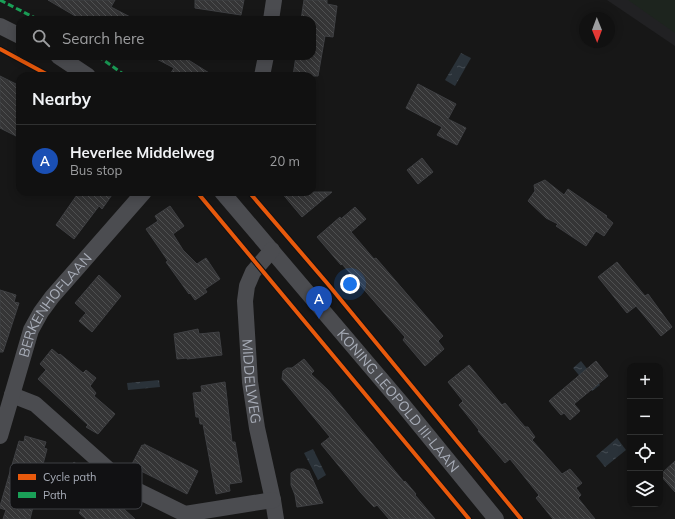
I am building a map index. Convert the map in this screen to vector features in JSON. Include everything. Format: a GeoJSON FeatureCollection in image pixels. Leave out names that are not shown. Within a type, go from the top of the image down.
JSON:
{"type":"FeatureCollection","features":[{"type":"Feature","properties":{"kind":"street"},"geometry":{"type":"LineString","coordinates":[[272,16],[274,0]]}},
{"type":"Feature","properties":{"kind":"street"},"geometry":{"type":"LineString","coordinates":[[0,26],[16,34]]}},
{"type":"Feature","properties":{"kind":"street"},"geometry":{"type":"LineString","coordinates":[[64,60],[82,72]]}},
{"type":"Feature","properties":{"kind":"street"},"geometry":{"type":"LineString","coordinates":[[263,72],[265,60]]}},
{"type":"Feature","properties":{"kind":"street","name":"BERKENHOFLAAN"},"geometry":{"type":"LineString","coordinates":[[0,436],[31,330],[41,312],[52,297],[140,196]]}},
{"type":"Feature","properties":{"kind":"street","name":"KONING LEOPOLD III-LAAN"},"geometry":{"type":"LineString","coordinates":[[231,196],[272,250],[403,405],[496,519]]}},
{"type":"Feature","properties":{"kind":"street","name":"MIDDELWEG"},"geometry":{"type":"LineString","coordinates":[[272,250],[253,272],[247,286],[245,301],[250,382],[257,428],[276,519]]}},
{"type":"Feature","properties":{"kind":"street"},"geometry":{"type":"LineString","coordinates":[[12,395],[35,404],[101,463]]}},
{"type":"Feature","properties":{"kind":"street"},"geometry":{"type":"LineString","coordinates":[[142,493],[185,514],[273,500]]}},
{"type":"Feature","properties":{"kind":"shaded area"},"geometry":{"type":"Polygon","coordinates":[[[607,0],[675,0],[675,46],[607,0]]]}},
{"type":"Feature","properties":{"kind":"shaded area"},"geometry":{"type":"Polygon","coordinates":[[[628,0],[675,0],[675,33],[628,0]]]}},
{"type":"Feature","properties":{"kind":"water"},"geometry":{"type":"Polygon","coordinates":[[[461,53],[471,58],[455,86],[445,80],[461,53]]]}},
{"type":"Feature","properties":{"kind":"water"},"geometry":{"type":"Polygon","coordinates":[[[581,361],[600,385],[592,391],[573,368],[581,361]]]}},
{"type":"Feature","properties":{"kind":"water"},"geometry":{"type":"Polygon","coordinates":[[[159,380],[160,387],[128,390],[127,383],[159,380]]]}},
{"type":"Feature","properties":{"kind":"water"},"geometry":{"type":"Polygon","coordinates":[[[617,438],[626,450],[605,467],[596,456],[617,438]]]}},
{"type":"Feature","properties":{"kind":"water"},"geometry":{"type":"Polygon","coordinates":[[[313,449],[326,475],[318,480],[304,453],[313,449]]]}},
{"type":"Feature","properties":{"kind":"building"},"geometry":{"type":"Polygon","coordinates":[[[48,0],[115,0],[111,7],[128,16],[75,16],[48,0]]]}},
{"type":"Feature","properties":{"kind":"building"},"geometry":{"type":"Polygon","coordinates":[[[195,0],[244,0],[241,15],[195,8],[195,0]]]}},
{"type":"Feature","properties":{"kind":"building"},"geometry":{"type":"Polygon","coordinates":[[[304,0],[327,0],[327,4],[337,6],[333,37],[325,36],[318,76],[316,76],[316,72],[294,72],[295,60],[316,60],[316,16],[302,16],[304,0]]]}},
{"type":"Feature","properties":{"kind":"building"},"geometry":{"type":"Polygon","coordinates":[[[159,60],[188,60],[208,72],[172,72],[174,68],[159,60]]]}},
{"type":"Feature","properties":{"kind":"building"},"geometry":{"type":"Polygon","coordinates":[[[0,76],[16,84],[16,136],[0,128],[0,76]]]}},
{"type":"Feature","properties":{"kind":"building"},"geometry":{"type":"Polygon","coordinates":[[[418,84],[456,104],[448,119],[466,128],[457,145],[437,135],[442,127],[406,108],[418,84]]]}},
{"type":"Feature","properties":{"kind":"building"},"geometry":{"type":"Polygon","coordinates":[[[422,158],[433,172],[418,184],[407,170],[422,158]]]}},
{"type":"Feature","properties":{"kind":"building"},"geometry":{"type":"Polygon","coordinates":[[[545,180],[564,195],[568,189],[607,216],[606,217],[613,223],[604,236],[596,231],[586,246],[556,226],[558,224],[546,218],[528,201],[535,191],[534,185],[545,180]]]}},
{"type":"Feature","properties":{"kind":"building"},"geometry":{"type":"Polygon","coordinates":[[[316,192],[332,192],[302,217],[284,196],[316,196],[316,192]]]}},
{"type":"Feature","properties":{"kind":"building"},"geometry":{"type":"Polygon","coordinates":[[[76,196],[111,196],[102,209],[99,206],[74,239],[56,225],[76,196]]]}},
{"type":"Feature","properties":{"kind":"building"},"geometry":{"type":"Polygon","coordinates":[[[170,206],[184,226],[173,234],[183,250],[197,264],[206,258],[220,279],[205,289],[207,292],[195,300],[166,262],[168,261],[146,229],[158,221],[155,216],[170,206]]]}},
{"type":"Feature","properties":{"kind":"building"},"geometry":{"type":"Polygon","coordinates":[[[355,207],[366,219],[351,232],[374,259],[376,258],[443,336],[438,341],[444,349],[425,366],[403,340],[405,337],[317,237],[340,217],[341,219],[355,207]]]}},
{"type":"Feature","properties":{"kind":"building"},"geometry":{"type":"Polygon","coordinates":[[[617,262],[645,296],[648,294],[672,327],[661,336],[636,306],[627,313],[598,277],[617,262]]]}},
{"type":"Feature","properties":{"kind":"building"},"geometry":{"type":"Polygon","coordinates":[[[99,275],[121,296],[92,332],[79,321],[86,313],[75,303],[99,275]]]}},
{"type":"Feature","properties":{"kind":"building"},"geometry":{"type":"Polygon","coordinates":[[[0,290],[16,295],[14,302],[19,303],[3,352],[0,352],[0,290]]]}},
{"type":"Feature","properties":{"kind":"building"},"geometry":{"type":"Polygon","coordinates":[[[198,329],[199,334],[219,332],[222,355],[177,359],[174,334],[198,329]]]}},
{"type":"Feature","properties":{"kind":"building"},"geometry":{"type":"Polygon","coordinates":[[[52,349],[83,373],[86,370],[96,378],[90,386],[96,393],[94,396],[115,414],[98,434],[86,427],[88,425],[38,379],[46,370],[40,364],[52,349]]]}},
{"type":"Feature","properties":{"kind":"building"},"geometry":{"type":"Polygon","coordinates":[[[304,359],[314,371],[311,374],[328,390],[404,482],[405,481],[416,494],[415,495],[435,519],[389,519],[377,505],[374,507],[361,493],[321,444],[330,437],[282,379],[283,371],[287,368],[292,368],[304,359]]]}},
{"type":"Feature","properties":{"kind":"building"},"geometry":{"type":"Polygon","coordinates":[[[596,361],[608,376],[574,404],[580,411],[570,420],[564,413],[561,415],[549,401],[596,361]]]}},
{"type":"Feature","properties":{"kind":"building"},"geometry":{"type":"Polygon","coordinates":[[[469,365],[502,405],[505,403],[525,427],[528,427],[535,437],[532,440],[562,474],[570,469],[582,483],[576,488],[581,495],[578,498],[595,519],[553,519],[536,498],[539,495],[510,459],[505,463],[478,431],[479,430],[459,405],[463,401],[448,382],[469,365]]]}},
{"type":"Feature","properties":{"kind":"building"},"geometry":{"type":"Polygon","coordinates":[[[225,382],[232,442],[235,442],[242,482],[229,484],[230,491],[216,494],[203,424],[200,424],[199,417],[196,417],[193,393],[202,392],[201,386],[225,382]]]}},
{"type":"Feature","properties":{"kind":"building"},"geometry":{"type":"Polygon","coordinates":[[[25,436],[46,442],[44,448],[47,449],[43,463],[13,463],[19,441],[24,442],[25,436]]]}},
{"type":"Feature","properties":{"kind":"building"},"geometry":{"type":"Polygon","coordinates":[[[144,444],[198,471],[187,494],[142,472],[142,463],[133,463],[142,445],[144,446],[144,444]]]}},
{"type":"Feature","properties":{"kind":"building"},"geometry":{"type":"Polygon","coordinates":[[[675,461],[675,492],[663,478],[663,472],[675,461]]]}},
{"type":"Feature","properties":{"kind":"building"},"geometry":{"type":"Polygon","coordinates":[[[297,469],[309,471],[323,503],[297,507],[295,495],[291,485],[291,473],[297,469]]]}},
{"type":"Feature","properties":{"kind":"building"},"geometry":{"type":"Polygon","coordinates":[[[10,472],[10,509],[32,509],[30,519],[3,519],[6,510],[0,508],[10,472]]]}},
{"type":"Feature","properties":{"kind":"building"},"geometry":{"type":"Polygon","coordinates":[[[80,509],[124,509],[135,519],[86,519],[79,513],[81,510],[80,509]]]}},
{"type":"Feature","properties":{"kind":"marked path"},"geometry":{"type":"LineString","coordinates":[[0,0],[31,16]]}},
{"type":"Feature","properties":{"kind":"marked path"},"geometry":{"type":"LineString","coordinates":[[104,60],[120,72]]}},
{"type":"Feature","properties":{"kind":"cycle path"},"geometry":{"type":"LineString","coordinates":[[0,49],[16,58]]}},
{"type":"Feature","properties":{"kind":"cycle path"},"geometry":{"type":"LineString","coordinates":[[20,60],[43,72]]}},
{"type":"Feature","properties":{"kind":"cycle path"},"geometry":{"type":"LineString","coordinates":[[200,196],[469,519]]}},
{"type":"Feature","properties":{"kind":"cycle path"},"geometry":{"type":"LineString","coordinates":[[252,196],[327,283],[521,519]]}},
{"type":"Feature","properties":{"kind":"place","name":"Heverlee Middelweg"},"geometry":{"type":"Point","coordinates":[319,319]}}]}
